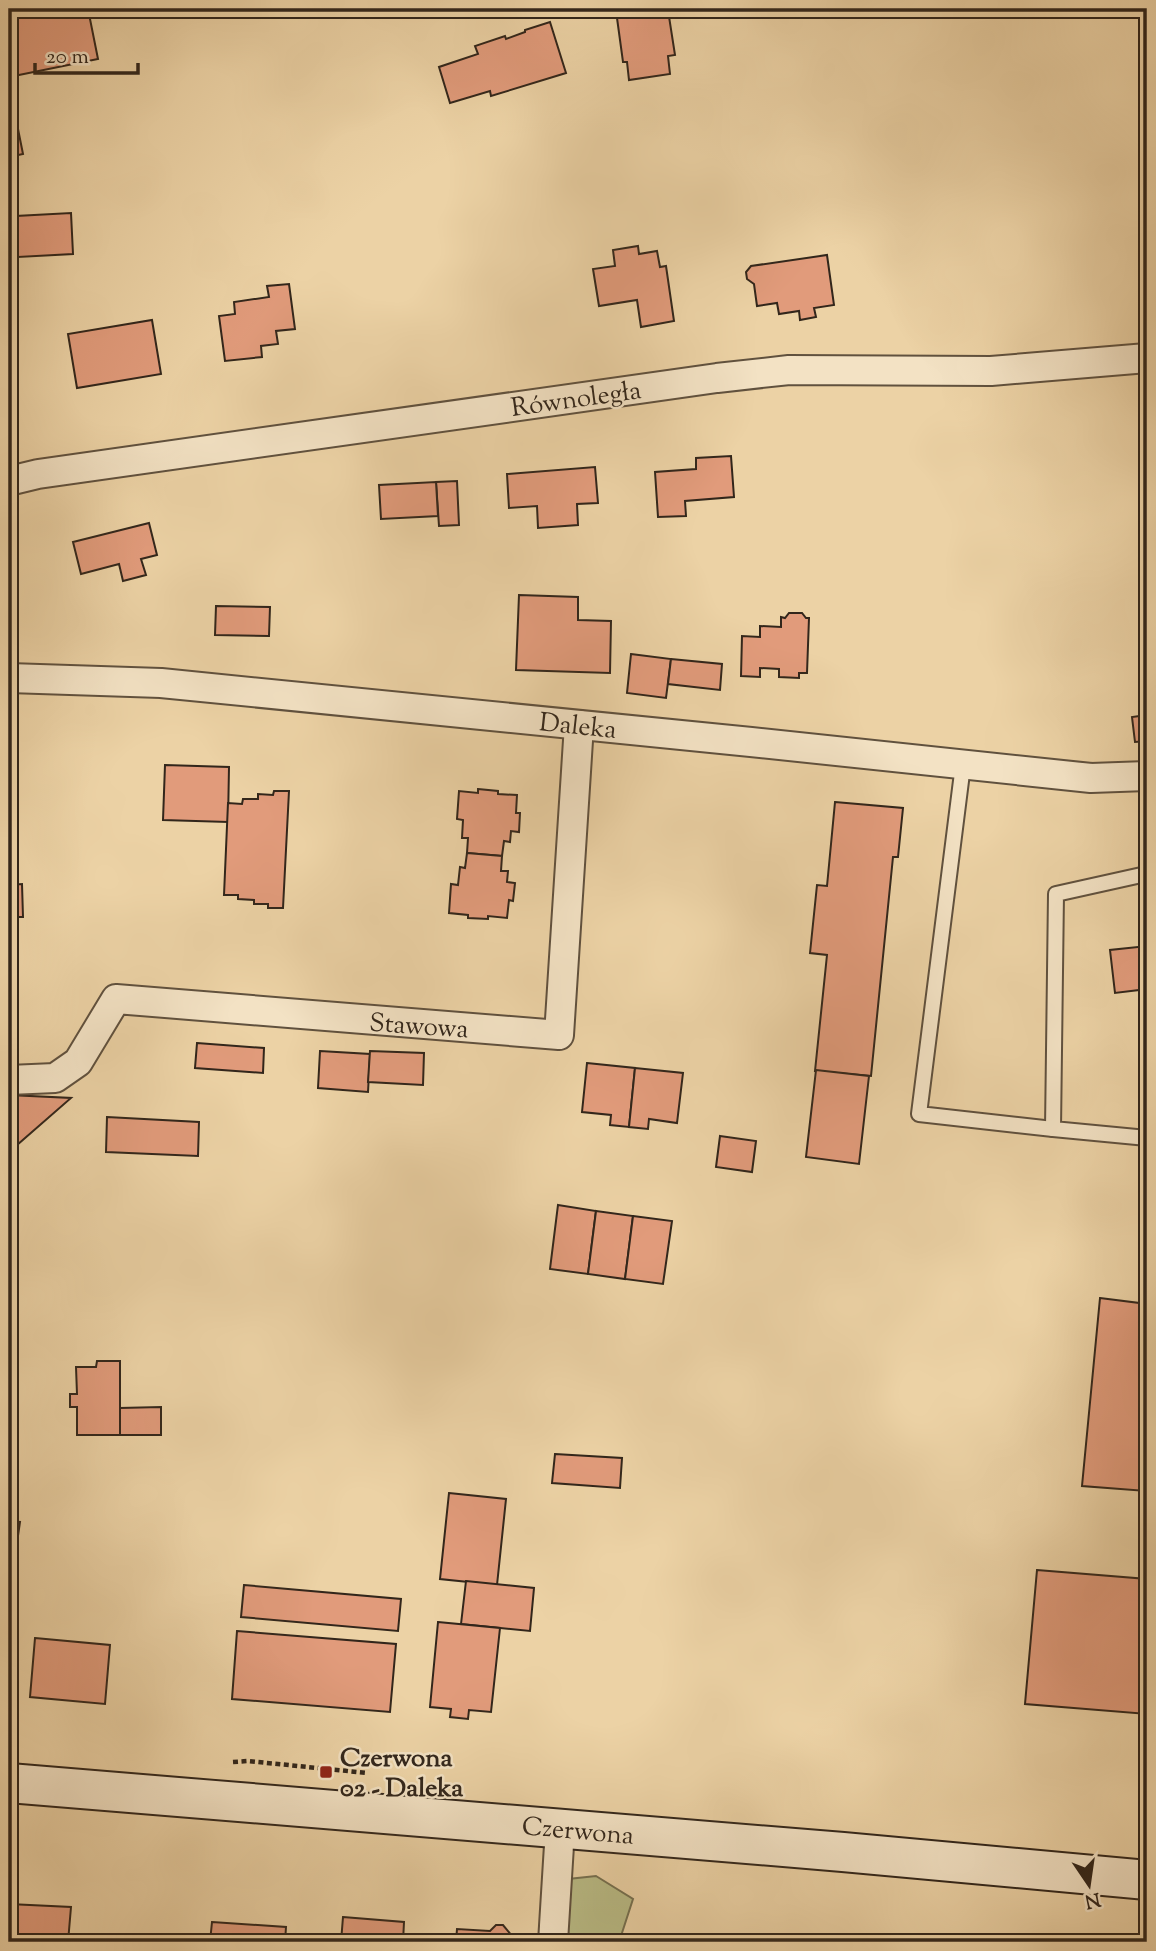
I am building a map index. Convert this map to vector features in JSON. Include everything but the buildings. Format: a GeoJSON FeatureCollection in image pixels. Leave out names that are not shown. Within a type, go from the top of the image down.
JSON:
{"type":"FeatureCollection","features":[{"type":"Feature","properties":{"kind":"main road","name":"Czerwona"},"geometry":{"type":"LineString","coordinates":[[9,1783],[830,1850],[1147,1880]]}},
{"type":"Feature","properties":{"kind":"street","name":"Równoległa"},"geometry":{"type":"LineString","coordinates":[[9,481],[52,472],[741,375],[789,370],[991,371],[1147,358]]}},
{"type":"Feature","properties":{"kind":"street","name":"Daleka"},"geometry":{"type":"LineString","coordinates":[[9,678],[160,682],[1091,778],[1147,776]]}},
{"type":"Feature","properties":{"kind":"street","name":"Stawowa"},"geometry":{"type":"LineString","coordinates":[[9,1080],[55,1079],[78,1062],[116,999],[559,1035],[579,725]]}},
{"type":"Feature","properties":{"kind":"street"},"geometry":{"type":"LineString","coordinates":[[552,1942],[560,1829]]}},
{"type":"Feature","properties":{"kind":"lane"},"geometry":{"type":"LineString","coordinates":[[963,765],[919,1114],[1147,1138]]}},
{"type":"Feature","properties":{"kind":"lane"},"geometry":{"type":"LineString","coordinates":[[1053,1129],[1056,894],[1146,874]]}},
{"type":"Feature","properties":{"kind":"green space"},"geometry":{"type":"Polygon","coordinates":[[[596,1876],[633,1899],[621,1936],[623,1942],[555,1942],[559,1880],[596,1876]]]}},
{"type":"Feature","properties":{"kind":"place","name":"Czerwona 02 - Daleka"},"geometry":{"type":"Point","coordinates":[326,1772]}}]}
